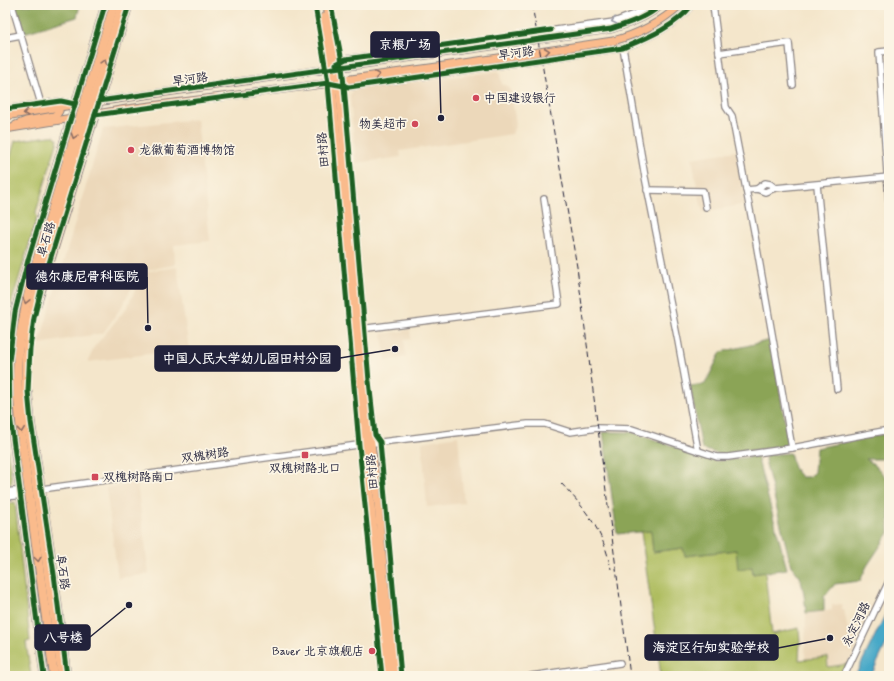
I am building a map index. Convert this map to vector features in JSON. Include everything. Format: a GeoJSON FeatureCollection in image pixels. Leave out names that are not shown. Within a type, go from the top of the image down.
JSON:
{"type":"FeatureCollection","features":[{"type":"Feature","properties":{"kind":"highway","name":"阜石路"},"geometry":{"type":"LineString","coordinates":[[53,676],[22,442],[18,405],[18,356],[25,307],[34,270],[114,5]]}},
{"type":"Feature","properties":{"kind":"highway","name":"阜石路"},"geometry":{"type":"LineString","coordinates":[[62,676],[26,405],[26,356],[28,332],[40,271],[122,5]]}},
{"type":"Feature","properties":{"kind":"main road","name":"阜石路"},"geometry":{"type":"LineString","coordinates":[[44,676],[10,415],[10,356],[15,312],[28,260],[105,5]]}},
{"type":"Feature","properties":{"kind":"main road","name":"阜石路"},"geometry":{"type":"LineString","coordinates":[[67,676],[31,422],[28,391],[30,348],[34,318],[42,286],[128,5]]}},
{"type":"Feature","properties":{"kind":"main road","name":"田村路"},"geometry":{"type":"LineString","coordinates":[[322,5],[335,67]]}},
{"type":"Feature","properties":{"kind":"main road","name":"田村路"},"geometry":{"type":"LineString","coordinates":[[327,5],[335,67],[388,676]]}},
{"type":"Feature","properties":{"kind":"main road","name":"旱河路"},"geometry":{"type":"LineString","coordinates":[[5,116],[75,104],[611,29],[640,19],[661,5]]}},
{"type":"Feature","properties":{"kind":"main road","name":"旱河路"},"geometry":{"type":"LineString","coordinates":[[8,129],[95,115],[336,83],[613,41],[631,36],[652,27],[680,5]]}},
{"type":"Feature","properties":{"kind":"main road","name":"田村路"},"geometry":{"type":"LineString","coordinates":[[336,83],[347,162],[346,176],[360,329],[368,444],[378,503],[382,562],[394,676]]}},
{"type":"Feature","properties":{"kind":"main road"},"geometry":{"type":"LineString","coordinates":[[8,129],[26,121],[54,116],[58,114],[56,108]]}},
{"type":"Feature","properties":{"kind":"main road"},"geometry":{"type":"LineString","coordinates":[[39,640],[50,658],[53,676]]}},
{"type":"Feature","properties":{"kind":"street"},"geometry":{"type":"LineString","coordinates":[[12,5],[40,104]]}},
{"type":"Feature","properties":{"kind":"street","name":"旱河路"},"geometry":{"type":"LineString","coordinates":[[335,67],[346,59],[614,22],[635,14],[650,5]]}},
{"type":"Feature","properties":{"kind":"street","name":"旱河路"},"geometry":{"type":"LineString","coordinates":[[336,83],[350,87],[622,48],[652,35],[671,24],[692,5]]}},
{"type":"Feature","properties":{"kind":"street"},"geometry":{"type":"LineString","coordinates":[[713,5],[726,107],[732,116],[792,448]]}},
{"type":"Feature","properties":{"kind":"street"},"geometry":{"type":"LineString","coordinates":[[5,38],[21,35]]}},
{"type":"Feature","properties":{"kind":"street"},"geometry":{"type":"LineString","coordinates":[[719,53],[789,43],[794,85]]}},
{"type":"Feature","properties":{"kind":"street"},"geometry":{"type":"LineString","coordinates":[[404,59],[434,47]]}},
{"type":"Feature","properties":{"kind":"street"},"geometry":{"type":"LineString","coordinates":[[622,48],[647,190],[678,341],[698,451]]}},
{"type":"Feature","properties":{"kind":"street"},"geometry":{"type":"LineString","coordinates":[[889,51],[879,52],[889,203]]}},
{"type":"Feature","properties":{"kind":"street"},"geometry":{"type":"LineString","coordinates":[[401,72],[434,75]]}},
{"type":"Feature","properties":{"kind":"street"},"geometry":{"type":"LineString","coordinates":[[5,109],[61,101],[75,104]]}},
{"type":"Feature","properties":{"kind":"street"},"geometry":{"type":"LineString","coordinates":[[746,190],[757,188],[765,192],[775,188],[888,177]]}},
{"type":"Feature","properties":{"kind":"street"},"geometry":{"type":"LineString","coordinates":[[817,184],[837,390]]}},
{"type":"Feature","properties":{"kind":"street"},"geometry":{"type":"LineString","coordinates":[[647,190],[703,191],[706,208]]}},
{"type":"Feature","properties":{"kind":"street"},"geometry":{"type":"LineString","coordinates":[[360,329],[559,304],[544,199]]}},
{"type":"Feature","properties":{"kind":"street","name":"双槐树路"},"geometry":{"type":"LineString","coordinates":[[20,492],[368,444],[528,424],[545,424],[570,432],[597,428],[632,429],[698,451],[728,457],[792,448],[889,430]]}},
{"type":"Feature","properties":{"kind":"street"},"geometry":{"type":"LineString","coordinates":[[5,492],[20,492]]}},
{"type":"Feature","properties":{"kind":"street"},"geometry":{"type":"LineString","coordinates":[[5,497],[15,496],[20,492]]}},
{"type":"Feature","properties":{"kind":"street","name":"永定河路"},"geometry":{"type":"LineString","coordinates":[[844,676],[889,581]]}},
{"type":"Feature","properties":{"kind":"street"},"geometry":{"type":"LineString","coordinates":[[531,676],[620,663]]}},
{"type":"Feature","properties":{"kind":"shaded area"},"geometry":{"type":"Polygon","coordinates":[[[499,71],[502,85],[506,85],[510,89],[516,123],[512,134],[400,151],[401,157],[356,163],[350,96],[352,90],[499,71]]]}},
{"type":"Feature","properties":{"kind":"shaded area"},"geometry":{"type":"Polygon","coordinates":[[[197,119],[210,241],[174,245],[175,265],[140,271],[122,306],[103,333],[39,344],[103,129],[197,119]]]}},
{"type":"Feature","properties":{"kind":"shaded area"},"geometry":{"type":"Polygon","coordinates":[[[736,151],[746,204],[703,212],[692,158],[736,151]]]}},
{"type":"Feature","properties":{"kind":"shaded area"},"geometry":{"type":"Polygon","coordinates":[[[177,267],[190,357],[158,362],[156,353],[88,362],[94,347],[126,309],[144,272],[177,267]]]}},
{"type":"Feature","properties":{"kind":"shaded area"},"geometry":{"type":"Polygon","coordinates":[[[410,330],[411,339],[404,340],[406,357],[386,361],[382,334],[410,330]]]}},
{"type":"Feature","properties":{"kind":"shaded area"},"geometry":{"type":"Polygon","coordinates":[[[458,436],[464,503],[427,507],[422,442],[458,436]]]}},
{"type":"Feature","properties":{"kind":"shaded area"},"geometry":{"type":"Polygon","coordinates":[[[137,483],[149,574],[118,578],[106,488],[137,483]]]}},
{"type":"Feature","properties":{"kind":"shaded area"},"geometry":{"type":"Polygon","coordinates":[[[842,604],[848,631],[854,630],[855,649],[848,664],[828,667],[805,660],[806,613],[832,610],[832,605],[842,604]]]}},
{"type":"Feature","properties":{"kind":"green space"},"geometry":{"type":"Polygon","coordinates":[[[15,5],[80,5],[77,17],[24,33],[15,5]]]}},
{"type":"Feature","properties":{"kind":"green space"},"geometry":{"type":"Polygon","coordinates":[[[55,136],[58,140],[36,212],[37,218],[7,318],[5,332],[5,175],[15,141],[55,136]]]}},
{"type":"Feature","properties":{"kind":"green space"},"geometry":{"type":"Polygon","coordinates":[[[771,340],[789,445],[722,455],[702,449],[690,386],[705,384],[721,352],[771,340]]]}},
{"type":"Feature","properties":{"kind":"green space"},"geometry":{"type":"Polygon","coordinates":[[[5,431],[12,482],[5,489],[5,431]]]}},
{"type":"Feature","properties":{"kind":"green space"},"geometry":{"type":"Polygon","coordinates":[[[603,432],[632,432],[717,461],[757,456],[787,569],[753,574],[752,567],[738,569],[736,550],[685,556],[683,548],[653,552],[651,531],[617,534],[603,432]]]}},
{"type":"Feature","properties":{"kind":"green space"},"geometry":{"type":"Polygon","coordinates":[[[889,433],[889,459],[866,459],[875,465],[889,481],[889,533],[867,566],[860,581],[835,584],[824,597],[824,611],[806,613],[801,582],[799,576],[791,566],[765,460],[766,455],[790,453],[794,468],[801,477],[809,477],[814,472],[816,448],[889,433]]]}},
{"type":"Feature","properties":{"kind":"green space"},"geometry":{"type":"Polygon","coordinates":[[[15,502],[30,641],[26,642],[31,676],[5,676],[5,504],[15,502]]]}},
{"type":"Feature","properties":{"kind":"green space"},"geometry":{"type":"Polygon","coordinates":[[[651,530],[653,552],[683,548],[685,556],[736,550],[752,566],[753,574],[765,572],[772,634],[799,628],[799,660],[827,657],[828,667],[848,664],[842,676],[661,676],[641,532],[651,530]]]}},
{"type":"Feature","properties":{"kind":"water"},"geometry":{"type":"Polygon","coordinates":[[[889,607],[889,638],[871,676],[855,676],[889,607]]]}},
{"type":"Feature","properties":{"kind":"railway"},"geometry":{"type":"LineString","coordinates":[[532,5],[577,267],[630,676]]}},
{"type":"Feature","properties":{"kind":"railway"},"geometry":{"type":"LineString","coordinates":[[561,483],[586,512],[599,532],[608,555],[611,569]]}},
{"type":"Feature","properties":{"kind":"cycle path"},"geometry":{"type":"LineString","coordinates":[[44,676],[10,415],[9,362],[15,312],[28,260],[105,5]]}},
{"type":"Feature","properties":{"kind":"cycle path"},"geometry":{"type":"LineString","coordinates":[[67,676],[54,574],[31,422],[28,391],[30,348],[34,318],[42,286],[129,5]]}},
{"type":"Feature","properties":{"kind":"cycle path"},"geometry":{"type":"LineString","coordinates":[[315,5],[328,83],[359,445],[382,676]]}},
{"type":"Feature","properties":{"kind":"cycle path"},"geometry":{"type":"LineString","coordinates":[[331,5],[341,56],[369,381],[375,435],[380,442],[401,676]]}},
{"type":"Feature","properties":{"kind":"cycle path"},"geometry":{"type":"LineString","coordinates":[[99,101],[611,29],[643,17],[661,5]]}},
{"type":"Feature","properties":{"kind":"cycle path"},"geometry":{"type":"LineString","coordinates":[[95,115],[328,83],[349,87],[623,48],[651,36],[669,26],[692,5]]}},
{"type":"Feature","properties":{"kind":"cycle path"},"geometry":{"type":"LineString","coordinates":[[336,64],[346,59],[551,30]]}},
{"type":"Feature","properties":{"kind":"cycle path"},"geometry":{"type":"LineString","coordinates":[[5,109],[61,101],[75,104]]}},
{"type":"Feature","properties":{"kind":"place","name":"中国建设银行"},"geometry":{"type":"Point","coordinates":[476,98]}},
{"type":"Feature","properties":{"kind":"place","name":"京粮广场"},"geometry":{"type":"Point","coordinates":[441,118]}},
{"type":"Feature","properties":{"kind":"place","name":"物美超市"},"geometry":{"type":"Point","coordinates":[415,124]}},
{"type":"Feature","properties":{"kind":"place","name":"龙徽葡萄酒博物馆"},"geometry":{"type":"Point","coordinates":[131,150]}},
{"type":"Feature","properties":{"kind":"place","name":"德尔康尼骨科医院"},"geometry":{"type":"Point","coordinates":[148,328]}},
{"type":"Feature","properties":{"kind":"place","name":"中国人民大学幼儿园田村分园"},"geometry":{"type":"Point","coordinates":[395,349]}},
{"type":"Feature","properties":{"kind":"place","name":"双槐树路北口"},"geometry":{"type":"Point","coordinates":[305,455]}},
{"type":"Feature","properties":{"kind":"place","name":"双槐树路南口"},"geometry":{"type":"Point","coordinates":[95,477]}},
{"type":"Feature","properties":{"kind":"place","name":"八号楼"},"geometry":{"type":"Point","coordinates":[129,605]}},
{"type":"Feature","properties":{"kind":"place","name":"海淀区行知实验学校"},"geometry":{"type":"Point","coordinates":[830,638]}},
{"type":"Feature","properties":{"kind":"place","name":"Bauer 北京旗舰店"},"geometry":{"type":"Point","coordinates":[372,651]}}]}
